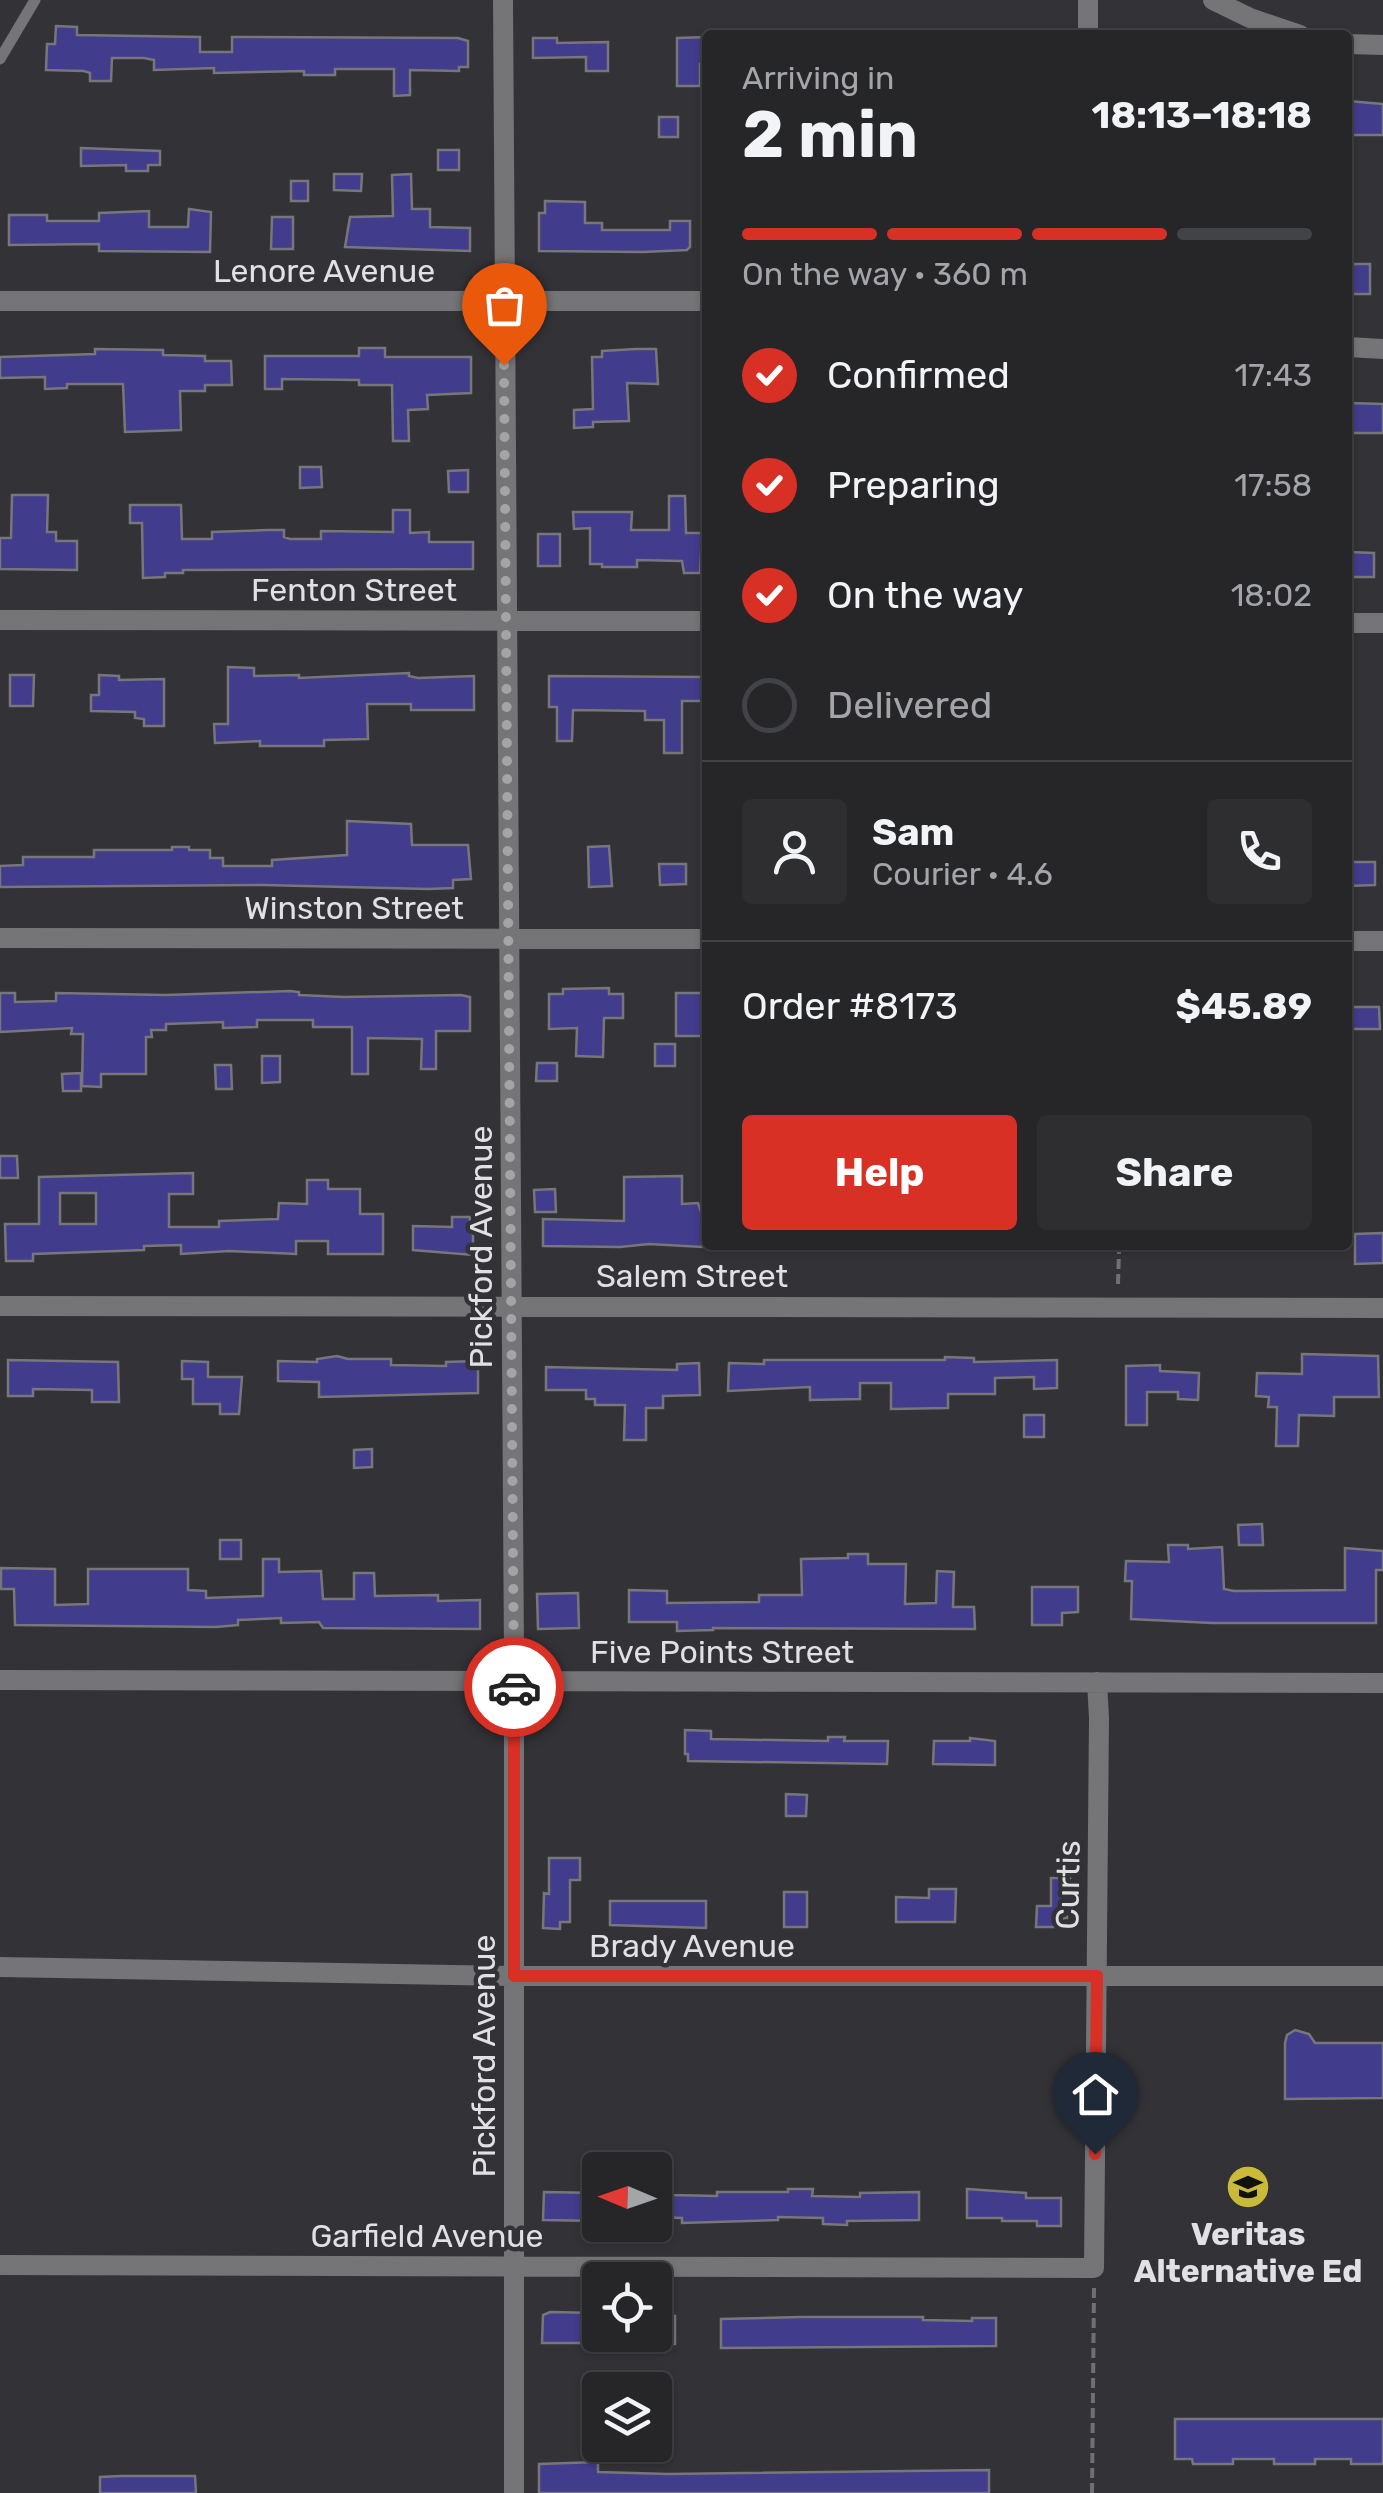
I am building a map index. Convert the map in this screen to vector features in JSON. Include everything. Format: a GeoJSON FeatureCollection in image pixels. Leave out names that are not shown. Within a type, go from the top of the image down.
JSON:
{"type":"FeatureCollection","features":[{"type":"Feature","properties":{"kind":"street","name":"Pickford Avenue"},"geometry":{"type":"LineString","coordinates":[[503,0],[514,1682],[514,2493]]}},
{"type":"Feature","properties":{"kind":"street"},"geometry":{"type":"LineString","coordinates":[[1088,0],[1088,30]]}},
{"type":"Feature","properties":{"kind":"street"},"geometry":{"type":"LineString","coordinates":[[1213,0],[1285,30]]}},
{"type":"Feature","properties":{"kind":"street"},"geometry":{"type":"LineString","coordinates":[[1352,44],[1383,45]]}},
{"type":"Feature","properties":{"kind":"street","name":"Lenore Avenue"},"geometry":{"type":"LineString","coordinates":[[0,301],[702,302]]}},
{"type":"Feature","properties":{"kind":"street"},"geometry":{"type":"LineString","coordinates":[[1352,348],[1383,349]]}},
{"type":"Feature","properties":{"kind":"street","name":"Fenton Street"},"geometry":{"type":"LineString","coordinates":[[0,620],[702,621]]}},
{"type":"Feature","properties":{"kind":"street"},"geometry":{"type":"LineString","coordinates":[[1352,623],[1383,623]]}},
{"type":"Feature","properties":{"kind":"street","name":"Winston Street"},"geometry":{"type":"LineString","coordinates":[[0,938],[702,939]]}},
{"type":"Feature","properties":{"kind":"street"},"geometry":{"type":"LineString","coordinates":[[1352,941],[1383,941]]}},
{"type":"Feature","properties":{"kind":"street","name":"Salem Street"},"geometry":{"type":"LineString","coordinates":[[0,1306],[1383,1308]]}},
{"type":"Feature","properties":{"kind":"street","name":"Five Points Street"},"geometry":{"type":"LineString","coordinates":[[0,1680],[1383,1683]]}},
{"type":"Feature","properties":{"kind":"street","name":"Curtis"},"geometry":{"type":"LineString","coordinates":[[1094,2268],[1097,1682]]}},
{"type":"Feature","properties":{"kind":"street","name":"Brady Avenue"},"geometry":{"type":"LineString","coordinates":[[0,1968],[514,1976],[1383,1976]]}},
{"type":"Feature","properties":{"kind":"street","name":"Garfield Avenue"},"geometry":{"type":"LineString","coordinates":[[0,2265],[1094,2268]]}},
{"type":"Feature","properties":{"kind":"lane"},"geometry":{"type":"LineString","coordinates":[[0,59],[35,0]]}},
{"type":"Feature","properties":{"kind":"path"},"geometry":{"type":"LineString","coordinates":[[1118,1251],[1118,1284]]}},
{"type":"Feature","properties":{"kind":"path"},"geometry":{"type":"LineString","coordinates":[[1092,2493],[1094,2268]]}},
{"type":"Feature","properties":{"kind":"building"},"geometry":{"type":"Polygon","coordinates":[[[56,26],[77,27],[77,35],[200,37],[200,52],[232,52],[232,37],[458,38],[468,41],[468,67],[459,67],[459,71],[410,70],[410,95],[394,96],[394,69],[335,69],[335,75],[304,75],[304,71],[214,73],[214,68],[154,70],[154,60],[112,58],[111,81],[90,81],[90,73],[84,71],[46,70],[47,44],[55,44],[56,26]]]}},
{"type":"Feature","properties":{"kind":"building"},"geometry":{"type":"Polygon","coordinates":[[[702,37],[700,86],[677,86],[677,38],[702,37]]]}},
{"type":"Feature","properties":{"kind":"building"},"geometry":{"type":"Polygon","coordinates":[[[533,38],[557,38],[557,43],[608,42],[608,71],[586,71],[586,57],[533,58],[533,38]]]}},
{"type":"Feature","properties":{"kind":"building"},"geometry":{"type":"Polygon","coordinates":[[[1352,101],[1383,104],[1383,135],[1352,135],[1352,101]]]}},
{"type":"Feature","properties":{"kind":"building"},"geometry":{"type":"Polygon","coordinates":[[[659,117],[678,117],[678,137],[659,137],[659,117]]]}},
{"type":"Feature","properties":{"kind":"building"},"geometry":{"type":"Polygon","coordinates":[[[81,148],[160,151],[160,165],[148,165],[148,171],[126,171],[126,165],[81,166],[81,148]]]}},
{"type":"Feature","properties":{"kind":"building"},"geometry":{"type":"Polygon","coordinates":[[[438,150],[459,150],[459,170],[438,170],[438,150]]]}},
{"type":"Feature","properties":{"kind":"building"},"geometry":{"type":"Polygon","coordinates":[[[334,174],[362,174],[361,191],[334,190],[334,174]]]}},
{"type":"Feature","properties":{"kind":"building"},"geometry":{"type":"Polygon","coordinates":[[[411,174],[412,209],[430,209],[430,227],[470,228],[470,251],[345,247],[350,217],[393,216],[392,175],[411,174]]]}},
{"type":"Feature","properties":{"kind":"building"},"geometry":{"type":"Polygon","coordinates":[[[291,181],[308,181],[308,201],[291,201],[291,181]]]}},
{"type":"Feature","properties":{"kind":"building"},"geometry":{"type":"Polygon","coordinates":[[[545,201],[585,202],[585,223],[602,223],[602,230],[670,230],[670,221],[690,221],[690,247],[643,252],[539,251],[539,213],[545,213],[545,201]]]}},
{"type":"Feature","properties":{"kind":"building"},"geometry":{"type":"Polygon","coordinates":[[[189,209],[211,212],[210,252],[99,251],[99,244],[9,245],[9,215],[47,215],[47,221],[99,221],[99,213],[149,211],[149,227],[188,227],[189,209]]]}},
{"type":"Feature","properties":{"kind":"building"},"geometry":{"type":"Polygon","coordinates":[[[272,217],[293,217],[293,249],[271,249],[272,217]]]}},
{"type":"Feature","properties":{"kind":"building"},"geometry":{"type":"Polygon","coordinates":[[[1352,264],[1370,264],[1370,294],[1352,294],[1352,264]]]}},
{"type":"Feature","properties":{"kind":"building"},"geometry":{"type":"Polygon","coordinates":[[[359,348],[385,348],[385,357],[471,357],[471,393],[427,395],[428,409],[408,410],[409,441],[393,441],[392,385],[359,385],[359,380],[282,379],[282,389],[265,389],[265,356],[359,356],[359,348]]]}},
{"type":"Feature","properties":{"kind":"building"},"geometry":{"type":"Polygon","coordinates":[[[95,349],[163,350],[163,355],[231,361],[232,385],[205,385],[205,391],[180,391],[181,430],[125,432],[123,384],[67,384],[67,388],[45,389],[45,377],[0,378],[0,357],[95,354],[95,349]]]}},
{"type":"Feature","properties":{"kind":"building"},"geometry":{"type":"Polygon","coordinates":[[[656,349],[658,384],[627,383],[629,421],[593,422],[593,427],[574,428],[574,410],[593,409],[592,357],[602,357],[602,351],[656,349]]]}},
{"type":"Feature","properties":{"kind":"building"},"geometry":{"type":"Polygon","coordinates":[[[1352,403],[1383,404],[1383,433],[1352,433],[1352,403]]]}},
{"type":"Feature","properties":{"kind":"building"},"geometry":{"type":"Polygon","coordinates":[[[300,467],[321,467],[322,487],[300,488],[300,467]]]}},
{"type":"Feature","properties":{"kind":"building"},"geometry":{"type":"Polygon","coordinates":[[[468,470],[468,492],[449,492],[448,471],[468,470]]]}},
{"type":"Feature","properties":{"kind":"building"},"geometry":{"type":"Polygon","coordinates":[[[12,495],[48,495],[47,532],[56,532],[56,541],[77,541],[77,570],[0,569],[0,538],[11,538],[12,495]]]}},
{"type":"Feature","properties":{"kind":"building"},"geometry":{"type":"Polygon","coordinates":[[[669,496],[685,496],[686,533],[702,533],[700,573],[684,573],[682,561],[637,560],[637,567],[590,564],[590,528],[574,529],[573,512],[632,512],[631,530],[669,530],[669,496]]]}},
{"type":"Feature","properties":{"kind":"building"},"geometry":{"type":"Polygon","coordinates":[[[130,505],[181,505],[182,539],[212,539],[212,532],[268,530],[284,530],[284,537],[290,539],[321,539],[321,531],[393,532],[393,510],[410,510],[410,533],[429,532],[429,542],[473,542],[473,569],[183,570],[165,573],[165,577],[143,578],[142,523],[130,523],[130,505]]]}},
{"type":"Feature","properties":{"kind":"building"},"geometry":{"type":"Polygon","coordinates":[[[538,534],[560,534],[560,566],[538,566],[538,534]]]}},
{"type":"Feature","properties":{"kind":"building"},"geometry":{"type":"Polygon","coordinates":[[[1352,552],[1374,553],[1374,577],[1352,577],[1352,552]]]}},
{"type":"Feature","properties":{"kind":"building"},"geometry":{"type":"Polygon","coordinates":[[[228,667],[254,668],[254,676],[299,678],[409,673],[418,678],[474,676],[474,710],[411,710],[411,704],[367,704],[368,739],[324,740],[324,746],[260,746],[260,741],[215,743],[214,724],[228,724],[228,667]]]}},
{"type":"Feature","properties":{"kind":"building"},"geometry":{"type":"Polygon","coordinates":[[[10,675],[34,675],[33,706],[10,706],[10,675]]]}},
{"type":"Feature","properties":{"kind":"building"},"geometry":{"type":"Polygon","coordinates":[[[99,675],[119,676],[119,680],[164,679],[164,726],[144,726],[144,719],[135,718],[135,712],[91,711],[91,695],[99,695],[99,675]]]}},
{"type":"Feature","properties":{"kind":"building"},"geometry":{"type":"Polygon","coordinates":[[[549,676],[702,677],[702,701],[682,701],[682,753],[664,753],[664,720],[645,720],[645,711],[573,710],[572,741],[557,741],[557,707],[549,707],[549,676]]]}},
{"type":"Feature","properties":{"kind":"building"},"geometry":{"type":"Polygon","coordinates":[[[347,821],[411,824],[412,845],[468,845],[471,879],[453,880],[453,888],[428,889],[263,885],[0,887],[0,866],[23,865],[23,857],[94,857],[94,850],[189,847],[210,850],[210,858],[223,858],[223,866],[272,866],[272,860],[347,855],[347,821]]]}},
{"type":"Feature","properties":{"kind":"building"},"geometry":{"type":"Polygon","coordinates":[[[609,846],[612,886],[589,887],[588,847],[609,846]]]}},
{"type":"Feature","properties":{"kind":"building"},"geometry":{"type":"Polygon","coordinates":[[[1352,862],[1375,862],[1375,885],[1352,886],[1352,862]]]}},
{"type":"Feature","properties":{"kind":"building"},"geometry":{"type":"Polygon","coordinates":[[[659,864],[686,864],[686,884],[660,885],[659,864]]]}},
{"type":"Feature","properties":{"kind":"building"},"geometry":{"type":"Polygon","coordinates":[[[609,988],[609,994],[623,994],[623,1018],[604,1018],[603,1057],[576,1056],[577,1028],[549,1029],[549,994],[563,994],[563,989],[609,988]]]}},
{"type":"Feature","properties":{"kind":"building"},"geometry":{"type":"Polygon","coordinates":[[[290,991],[344,997],[470,997],[470,1031],[436,1031],[436,1069],[421,1069],[422,1039],[368,1038],[368,1074],[352,1074],[352,1027],[313,1027],[313,1020],[257,1020],[257,1027],[223,1028],[223,1022],[166,1024],[166,1030],[151,1030],[152,1037],[146,1037],[146,1074],[101,1074],[101,1087],[82,1086],[83,1034],[71,1034],[72,1028],[0,1032],[0,993],[15,993],[15,1002],[56,1001],[56,993],[290,991]]]}},
{"type":"Feature","properties":{"kind":"building"},"geometry":{"type":"Polygon","coordinates":[[[676,993],[702,993],[702,1036],[676,1036],[676,993]]]}},
{"type":"Feature","properties":{"kind":"building"},"geometry":{"type":"Polygon","coordinates":[[[1352,1007],[1379,1007],[1380,1029],[1352,1029],[1352,1007]]]}},
{"type":"Feature","properties":{"kind":"building"},"geometry":{"type":"Polygon","coordinates":[[[655,1044],[675,1044],[675,1066],[655,1066],[655,1044]]]}},
{"type":"Feature","properties":{"kind":"building"},"geometry":{"type":"Polygon","coordinates":[[[262,1056],[280,1056],[280,1082],[262,1083],[262,1056]]]}},
{"type":"Feature","properties":{"kind":"building"},"geometry":{"type":"Polygon","coordinates":[[[537,1063],[557,1063],[557,1081],[536,1081],[537,1063]]]}},
{"type":"Feature","properties":{"kind":"building"},"geometry":{"type":"Polygon","coordinates":[[[215,1065],[231,1065],[232,1089],[216,1089],[215,1065]]]}},
{"type":"Feature","properties":{"kind":"building"},"geometry":{"type":"Polygon","coordinates":[[[81,1073],[81,1091],[63,1091],[62,1074],[81,1073]]]}},
{"type":"Feature","properties":{"kind":"building"},"geometry":{"type":"Polygon","coordinates":[[[0,1156],[17,1156],[18,1178],[0,1178],[0,1156]]]}},
{"type":"Feature","properties":{"kind":"building"},"geometry":{"type":"Polygon","coordinates":[[[193,1173],[193,1194],[169,1194],[169,1227],[219,1227],[219,1221],[278,1219],[279,1203],[307,1204],[307,1180],[328,1180],[328,1189],[360,1189],[360,1214],[383,1214],[383,1254],[328,1254],[328,1241],[296,1241],[296,1254],[181,1254],[181,1245],[33,1254],[33,1261],[6,1261],[5,1224],[39,1224],[39,1177],[193,1173]],[[60,1193],[60,1224],[96,1224],[96,1193],[60,1193]]]}},
{"type":"Feature","properties":{"kind":"building"},"geometry":{"type":"Polygon","coordinates":[[[682,1176],[682,1204],[698,1203],[701,1212],[702,1247],[543,1246],[543,1219],[624,1221],[624,1177],[682,1176]]]}},
{"type":"Feature","properties":{"kind":"building"},"geometry":{"type":"Polygon","coordinates":[[[555,1189],[556,1212],[535,1212],[534,1190],[555,1189]]]}},
{"type":"Feature","properties":{"kind":"building"},"geometry":{"type":"Polygon","coordinates":[[[452,1217],[470,1217],[473,1255],[413,1250],[413,1226],[452,1227],[452,1217]]]}},
{"type":"Feature","properties":{"kind":"building"},"geometry":{"type":"Polygon","coordinates":[[[1383,1233],[1383,1263],[1355,1264],[1355,1234],[1383,1233]]]}},
{"type":"Feature","properties":{"kind":"building"},"geometry":{"type":"Polygon","coordinates":[[[1302,1354],[1378,1356],[1379,1397],[1334,1397],[1334,1416],[1299,1415],[1298,1446],[1276,1446],[1277,1407],[1268,1407],[1269,1397],[1256,1396],[1257,1373],[1302,1374],[1302,1354]]]}},
{"type":"Feature","properties":{"kind":"building"},"geometry":{"type":"Polygon","coordinates":[[[337,1356],[391,1359],[391,1365],[446,1366],[446,1362],[478,1361],[478,1393],[319,1397],[319,1382],[278,1381],[278,1361],[317,1362],[337,1356]]]}},
{"type":"Feature","properties":{"kind":"building"},"geometry":{"type":"Polygon","coordinates":[[[974,1358],[974,1362],[1057,1360],[1057,1388],[1034,1389],[1034,1377],[995,1378],[995,1394],[948,1394],[948,1408],[891,1409],[891,1383],[860,1383],[860,1399],[810,1400],[810,1387],[728,1391],[729,1363],[974,1358]]]}},
{"type":"Feature","properties":{"kind":"building"},"geometry":{"type":"Polygon","coordinates":[[[8,1360],[118,1362],[119,1402],[92,1402],[92,1390],[33,1389],[33,1396],[8,1396],[8,1360]]]}},
{"type":"Feature","properties":{"kind":"building"},"geometry":{"type":"Polygon","coordinates":[[[182,1361],[208,1362],[208,1377],[242,1377],[239,1414],[220,1414],[220,1404],[193,1404],[193,1379],[182,1379],[182,1361]]]}},
{"type":"Feature","properties":{"kind":"building"},"geometry":{"type":"Polygon","coordinates":[[[699,1363],[700,1395],[663,1396],[663,1408],[646,1408],[646,1440],[624,1440],[625,1405],[595,1405],[595,1399],[586,1399],[586,1390],[546,1390],[546,1367],[677,1370],[677,1364],[699,1363]]]}},
{"type":"Feature","properties":{"kind":"building"},"geometry":{"type":"Polygon","coordinates":[[[1160,1365],[1160,1371],[1199,1373],[1198,1400],[1178,1399],[1178,1392],[1147,1392],[1147,1425],[1126,1425],[1126,1366],[1160,1365]]]}},
{"type":"Feature","properties":{"kind":"building"},"geometry":{"type":"Polygon","coordinates":[[[1024,1415],[1044,1415],[1044,1437],[1024,1437],[1024,1415]]]}},
{"type":"Feature","properties":{"kind":"building"},"geometry":{"type":"Polygon","coordinates":[[[372,1449],[372,1467],[354,1468],[354,1450],[372,1449]]]}},
{"type":"Feature","properties":{"kind":"building"},"geometry":{"type":"Polygon","coordinates":[[[1262,1524],[1263,1545],[1239,1545],[1238,1525],[1262,1524]]]}},
{"type":"Feature","properties":{"kind":"building"},"geometry":{"type":"Polygon","coordinates":[[[220,1540],[241,1540],[241,1559],[220,1559],[220,1540]]]}},
{"type":"Feature","properties":{"kind":"building"},"geometry":{"type":"Polygon","coordinates":[[[1168,1545],[1188,1545],[1188,1549],[1222,1547],[1224,1589],[1234,1591],[1345,1590],[1345,1548],[1383,1551],[1383,1570],[1376,1570],[1376,1623],[1131,1619],[1132,1581],[1125,1581],[1126,1561],[1169,1562],[1168,1545]]]}},
{"type":"Feature","properties":{"kind":"building"},"geometry":{"type":"Polygon","coordinates":[[[848,1554],[868,1554],[868,1564],[906,1564],[905,1604],[936,1603],[937,1571],[954,1572],[953,1607],[974,1607],[975,1629],[677,1631],[677,1622],[629,1622],[629,1590],[667,1591],[667,1603],[759,1602],[759,1595],[802,1595],[801,1559],[848,1558],[848,1554]]]}},
{"type":"Feature","properties":{"kind":"building"},"geometry":{"type":"Polygon","coordinates":[[[263,1559],[279,1559],[279,1572],[321,1571],[323,1599],[354,1599],[354,1573],[374,1573],[375,1596],[438,1595],[438,1601],[480,1600],[480,1629],[323,1628],[319,1622],[281,1623],[281,1618],[238,1620],[238,1625],[216,1627],[15,1625],[14,1589],[1,1589],[1,1568],[55,1569],[55,1605],[88,1604],[88,1569],[188,1569],[188,1590],[206,1591],[206,1598],[263,1596],[263,1559]]]}},
{"type":"Feature","properties":{"kind":"building"},"geometry":{"type":"Polygon","coordinates":[[[1032,1587],[1078,1587],[1078,1612],[1062,1613],[1062,1625],[1032,1625],[1032,1587]]]}},
{"type":"Feature","properties":{"kind":"building"},"geometry":{"type":"Polygon","coordinates":[[[578,1593],[579,1628],[538,1629],[537,1594],[578,1593]]]}},
{"type":"Feature","properties":{"kind":"building"},"geometry":{"type":"Polygon","coordinates":[[[685,1730],[711,1731],[711,1739],[828,1741],[828,1737],[845,1737],[844,1741],[888,1741],[887,1764],[688,1761],[685,1730]]]}},
{"type":"Feature","properties":{"kind":"building"},"geometry":{"type":"Polygon","coordinates":[[[934,1741],[995,1741],[995,1765],[933,1764],[934,1741]]]}},
{"type":"Feature","properties":{"kind":"building"},"geometry":{"type":"Polygon","coordinates":[[[786,1794],[807,1795],[806,1816],[786,1816],[786,1794]]]}},
{"type":"Feature","properties":{"kind":"building"},"geometry":{"type":"Polygon","coordinates":[[[549,1858],[580,1858],[580,1880],[570,1880],[570,1922],[560,1922],[560,1929],[543,1928],[544,1893],[549,1894],[549,1858]]]}},
{"type":"Feature","properties":{"kind":"building"},"geometry":{"type":"Polygon","coordinates":[[[1051,1878],[1070,1878],[1067,1918],[1063,1918],[1063,1927],[1036,1927],[1037,1906],[1051,1906],[1051,1878]]]}},
{"type":"Feature","properties":{"kind":"building"},"geometry":{"type":"Polygon","coordinates":[[[929,1889],[956,1889],[955,1922],[896,1922],[896,1897],[929,1898],[929,1889]]]}},
{"type":"Feature","properties":{"kind":"building"},"geometry":{"type":"Polygon","coordinates":[[[784,1892],[807,1892],[807,1927],[784,1927],[784,1892]]]}},
{"type":"Feature","properties":{"kind":"building"},"geometry":{"type":"Polygon","coordinates":[[[610,1901],[706,1901],[706,1928],[610,1925],[610,1901]]]}},
{"type":"Feature","properties":{"kind":"building"},"geometry":{"type":"Polygon","coordinates":[[[1295,2030],[1309,2034],[1315,2043],[1383,2043],[1383,2098],[1285,2099],[1285,2043],[1287,2035],[1295,2030]]]}},
{"type":"Feature","properties":{"kind":"building"},"geometry":{"type":"Polygon","coordinates":[[[788,2189],[813,2189],[812,2196],[919,2192],[919,2220],[847,2221],[847,2225],[823,2224],[823,2218],[682,2223],[682,2218],[672,2218],[672,2195],[717,2196],[717,2192],[788,2189]]]}},
{"type":"Feature","properties":{"kind":"building"},"geometry":{"type":"Polygon","coordinates":[[[967,2189],[1026,2193],[1026,2198],[1061,2198],[1061,2226],[967,2218],[967,2189]]]}},
{"type":"Feature","properties":{"kind":"building"},"geometry":{"type":"Polygon","coordinates":[[[544,2192],[582,2193],[582,2221],[543,2220],[544,2192]]]}},
{"type":"Feature","properties":{"kind":"building"},"geometry":{"type":"Polygon","coordinates":[[[582,2313],[582,2343],[542,2343],[543,2315],[582,2313]]]}},
{"type":"Feature","properties":{"kind":"building"},"geometry":{"type":"Polygon","coordinates":[[[672,2316],[675,2316],[672,2344],[672,2316]]]}},
{"type":"Feature","properties":{"kind":"building"},"geometry":{"type":"Polygon","coordinates":[[[996,2318],[996,2346],[721,2348],[721,2319],[972,2321],[996,2318]]]}},
{"type":"Feature","properties":{"kind":"building"},"geometry":{"type":"Polygon","coordinates":[[[1175,2419],[1383,2419],[1383,2464],[1351,2464],[1351,2459],[1274,2464],[1274,2459],[1233,2459],[1233,2464],[1193,2464],[1192,2459],[1175,2459],[1175,2419]]]}},
{"type":"Feature","properties":{"kind":"building"},"geometry":{"type":"Polygon","coordinates":[[[598,2462],[598,2472],[668,2474],[989,2470],[989,2493],[539,2493],[539,2464],[598,2462]]]}},
{"type":"Feature","properties":{"kind":"building"},"geometry":{"type":"Polygon","coordinates":[[[195,2476],[196,2493],[100,2493],[100,2477],[195,2476]]]}},
{"type":"Feature","properties":{"kind":"way so far"},"geometry":{"type":"LineString","coordinates":[[504,365],[514,1687]]}},
{"type":"Feature","properties":{"kind":"place","name":"Veritas Alternative Ed"},"geometry":{"type":"Point","coordinates":[1248,2187]}},
{"type":"Feature","properties":{"kind":"route"},"geometry":{"type":"LineString","coordinates":[[514,1687],[514,1976],[1097,1976],[1095,2154]]}}]}
